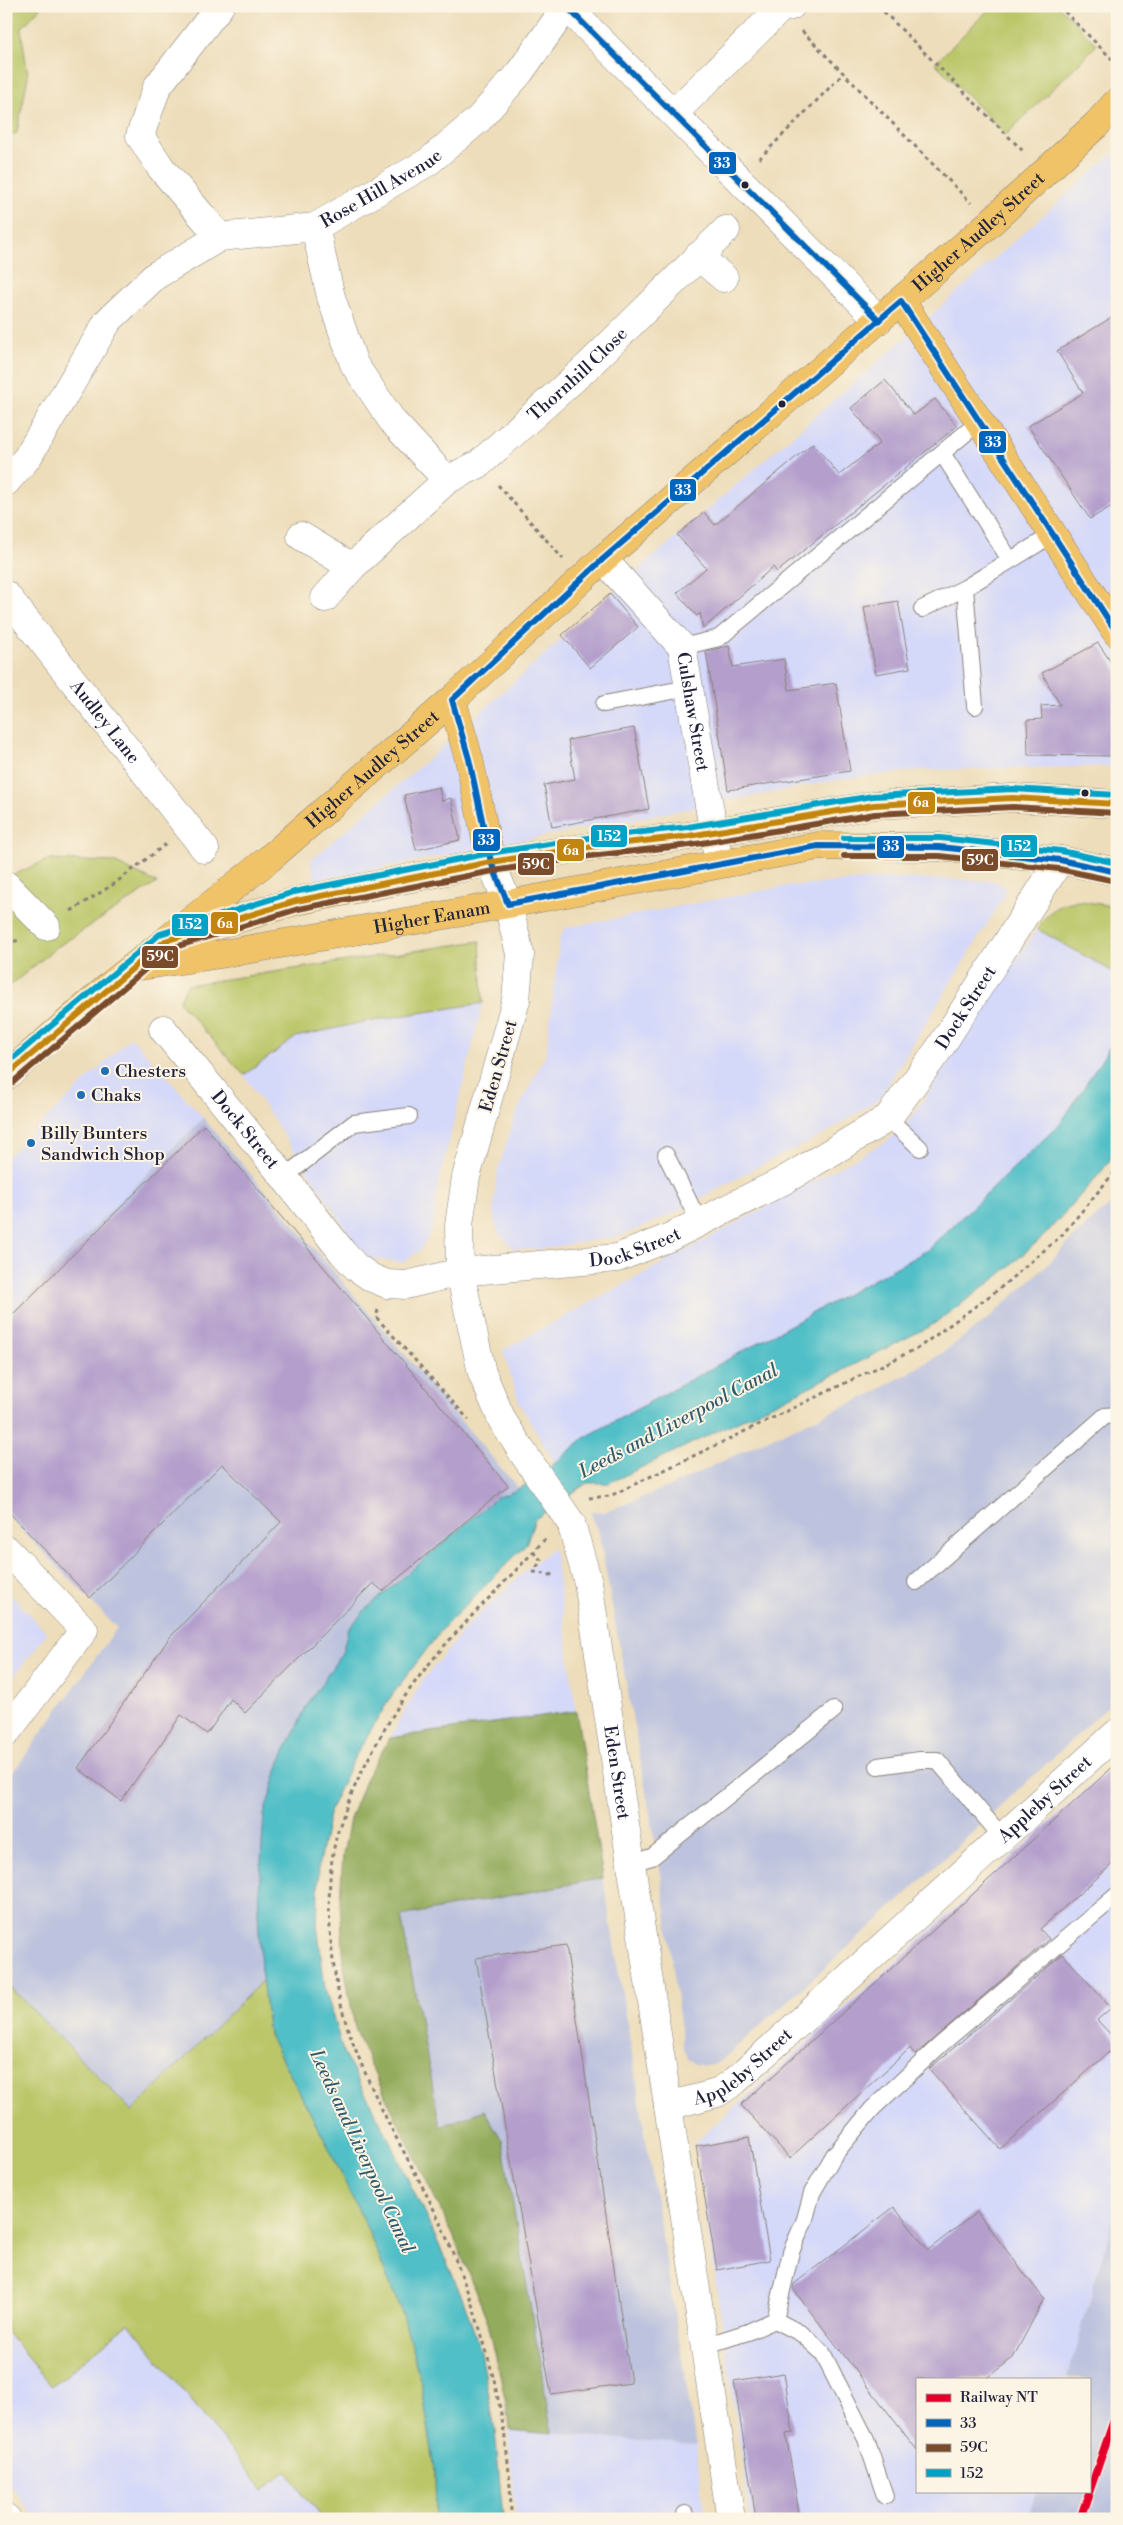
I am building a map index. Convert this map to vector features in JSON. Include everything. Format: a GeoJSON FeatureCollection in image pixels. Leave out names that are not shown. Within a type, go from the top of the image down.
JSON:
{"type":"FeatureCollection","features":[{"type":"Feature","properties":{"kind":"highway","name":"Higher Audley Street"},"geometry":{"type":"LineString","coordinates":[[6,1076],[165,940],[270,858],[452,700],[603,559],[990,223],[1097,124],[1117,102]]}},
{"type":"Feature","properties":{"kind":"highway"},"geometry":{"type":"LineString","coordinates":[[901,301],[1117,633]]}},
{"type":"Feature","properties":{"kind":"highway"},"geometry":{"type":"LineString","coordinates":[[452,700],[469,759],[491,862]]}},
{"type":"Feature","properties":{"kind":"highway"},"geometry":{"type":"LineString","coordinates":[[165,940],[296,901],[491,862],[713,832],[874,805],[1013,798],[1117,804]]}},
{"type":"Feature","properties":{"kind":"highway","name":"Higher Eanam"},"geometry":{"type":"LineString","coordinates":[[134,967],[234,952],[508,904],[818,846],[939,847],[1060,860],[1115,870]]}},
{"type":"Feature","properties":{"kind":"street"},"geometry":{"type":"LineString","coordinates":[[220,6],[157,87],[140,136],[161,168],[220,237]]}},
{"type":"Feature","properties":{"kind":"street"},"geometry":{"type":"LineString","coordinates":[[566,7],[740,179],[878,320]]}},
{"type":"Feature","properties":{"kind":"street","name":"Rose Hill Avenue"},"geometry":{"type":"LineString","coordinates":[[6,482],[27,458],[108,320],[155,276],[220,237],[315,227],[428,162],[479,119],[520,72],[566,7]]}},
{"type":"Feature","properties":{"kind":"street"},"geometry":{"type":"LineString","coordinates":[[674,113],[785,7]]}},
{"type":"Feature","properties":{"kind":"street"},"geometry":{"type":"LineString","coordinates":[[315,227],[331,297],[354,364],[393,422],[447,480]]}},
{"type":"Feature","properties":{"kind":"street","name":"Thornhill Close"},"geometry":{"type":"LineString","coordinates":[[325,598],[352,567],[447,480],[479,464],[588,366],[726,230]]}},
{"type":"Feature","properties":{"kind":"street"},"geometry":{"type":"LineString","coordinates":[[698,256],[724,278]]}},
{"type":"Feature","properties":{"kind":"street"},"geometry":{"type":"LineString","coordinates":[[301,536],[352,567]]}},
{"type":"Feature","properties":{"kind":"street","name":"Culshaw Street"},"geometry":{"type":"LineString","coordinates":[[603,559],[682,647],[719,864]]}},
{"type":"Feature","properties":{"kind":"street","name":"Audley Lane"},"geometry":{"type":"LineString","coordinates":[[6,596],[205,850]]}},
{"type":"Feature","properties":{"kind":"street","name":"Dock Street"},"geometry":{"type":"LineString","coordinates":[[163,1029],[356,1267],[387,1284],[406,1285],[460,1272],[617,1258],[668,1238],[783,1180],[888,1118],[939,1049],[1060,860]]}},
{"type":"Feature","properties":{"kind":"street","name":"Eden Street"},"geometry":{"type":"LineString","coordinates":[[491,862],[508,904],[520,954],[516,1000],[466,1177],[459,1225],[460,1272],[482,1373],[502,1420],[571,1523],[588,1582],[668,2106]]}},
{"type":"Feature","properties":{"kind":"street"},"geometry":{"type":"LineString","coordinates":[[6,885],[46,926]]}},
{"type":"Feature","properties":{"kind":"street"},"geometry":{"type":"LineString","coordinates":[[6,1549],[84,1630],[6,1733]]}},
{"type":"Feature","properties":{"kind":"street","name":"Appleby Street"},"geometry":{"type":"LineString","coordinates":[[731,2519],[668,2106],[717,2093],[735,2081],[1117,1733]]}},
{"type":"Feature","properties":{"kind":"lane"},"geometry":{"type":"LineString","coordinates":[[682,647],[719,638],[979,422]]}},
{"type":"Feature","properties":{"kind":"lane"},"geometry":{"type":"LineString","coordinates":[[942,453],[1010,560]]}},
{"type":"Feature","properties":{"kind":"lane"},"geometry":{"type":"LineString","coordinates":[[922,609],[965,588],[1052,535]]}},
{"type":"Feature","properties":{"kind":"lane"},"geometry":{"type":"LineString","coordinates":[[965,588],[975,706]]}},
{"type":"Feature","properties":{"kind":"lane"},"geometry":{"type":"LineString","coordinates":[[604,704],[688,688]]}},
{"type":"Feature","properties":{"kind":"lane"},"geometry":{"type":"LineString","coordinates":[[284,1176],[354,1123],[409,1116]]}},
{"type":"Feature","properties":{"kind":"lane"},"geometry":{"type":"LineString","coordinates":[[888,1118],[920,1148]]}},
{"type":"Feature","properties":{"kind":"lane"},"geometry":{"type":"LineString","coordinates":[[666,1155],[699,1222]]}},
{"type":"Feature","properties":{"kind":"lane"},"geometry":{"type":"LineString","coordinates":[[916,1582],[1105,1416],[1117,1415]]}},
{"type":"Feature","properties":{"kind":"lane"},"geometry":{"type":"LineString","coordinates":[[630,1863],[652,1857],[834,1710]]}},
{"type":"Feature","properties":{"kind":"lane"},"geometry":{"type":"LineString","coordinates":[[878,1766],[920,1760],[937,1760],[1002,1837]]}},
{"type":"Feature","properties":{"kind":"lane"},"geometry":{"type":"LineString","coordinates":[[775,2320],[791,2252],[805,2219],[812,2192],[834,2154],[872,2109],[939,2046],[1117,1895]]}},
{"type":"Feature","properties":{"kind":"lane"},"geometry":{"type":"LineString","coordinates":[[704,2346],[748,2332],[775,2320]]}},
{"type":"Feature","properties":{"kind":"lane"},"geometry":{"type":"LineString","coordinates":[[775,2320],[802,2334],[822,2352],[866,2439],[885,2496]]}},
{"type":"Feature","properties":{"kind":"path"},"geometry":{"type":"LineString","coordinates":[[878,6],[1045,173]]}},
{"type":"Feature","properties":{"kind":"path"},"geometry":{"type":"LineString","coordinates":[[884,12],[889,6]]}},
{"type":"Feature","properties":{"kind":"path"},"geometry":{"type":"LineString","coordinates":[[1059,6],[1117,64]]}},
{"type":"Feature","properties":{"kind":"path"},"geometry":{"type":"LineString","coordinates":[[785,7],[843,74],[990,223]]}},
{"type":"Feature","properties":{"kind":"path"},"geometry":{"type":"LineString","coordinates":[[740,179],[843,74]]}},
{"type":"Feature","properties":{"kind":"path"},"geometry":{"type":"LineString","coordinates":[[479,464],[582,580]]}},
{"type":"Feature","properties":{"kind":"path"},"geometry":{"type":"LineString","coordinates":[[6,943],[16,942],[46,926],[114,884],[189,828]]}},
{"type":"Feature","properties":{"kind":"path"},"geometry":{"type":"LineString","coordinates":[[387,1284],[376,1317],[472,1422]]}},
{"type":"Feature","properties":{"kind":"shaded area"},"geometry":{"type":"Polygon","coordinates":[[[1117,150],[1117,766],[920,770],[842,779],[316,880],[310,861],[431,757],[639,569],[894,348],[1117,150]]]}},
{"type":"Feature","properties":{"kind":"shaded area"},"geometry":{"type":"Polygon","coordinates":[[[890,878],[995,881],[1004,887],[1005,895],[879,1099],[823,1135],[761,1165],[670,1215],[620,1236],[540,1249],[514,1249],[499,1234],[493,1211],[498,1169],[516,1114],[546,1054],[560,938],[565,928],[787,886],[890,878]]]}},
{"type":"Feature","properties":{"kind":"shaded area"},"geometry":{"type":"Polygon","coordinates":[[[1081,901],[1117,907],[1117,1036],[1061,1123],[926,1251],[584,1438],[555,1463],[519,1403],[503,1350],[889,1140],[910,1120],[1047,914],[1059,905],[1081,901]]]}},
{"type":"Feature","properties":{"kind":"shaded area"},"geometry":{"type":"Polygon","coordinates":[[[483,1003],[437,1189],[433,1229],[420,1250],[403,1263],[369,1258],[354,1241],[244,1075],[296,1037],[368,1021],[483,1003]]]}},
{"type":"Feature","properties":{"kind":"shaded area"},"geometry":{"type":"Polygon","coordinates":[[[131,1037],[203,1118],[6,1316],[6,1158],[131,1037]]]}},
{"type":"Feature","properties":{"kind":"shaded area"},"geometry":{"type":"Polygon","coordinates":[[[203,1118],[518,1488],[508,1495],[497,1497],[365,1610],[348,1630],[342,1653],[306,1707],[280,1761],[264,1815],[258,1910],[263,1980],[132,2111],[6,1983],[6,1782],[117,1628],[6,1514],[6,1316],[203,1118]]]}},
{"type":"Feature","properties":{"kind":"shaded area"},"geometry":{"type":"Polygon","coordinates":[[[1117,1187],[1117,1698],[873,1925],[724,2058],[715,2064],[705,2066],[695,2064],[687,2058],[683,2047],[661,1874],[599,1534],[590,1511],[605,1512],[671,1486],[760,1443],[872,1394],[941,1354],[989,1318],[1050,1262],[1076,1235],[1116,1199],[1111,1194],[1117,1187]]]}},
{"type":"Feature","properties":{"kind":"shaded area"},"geometry":{"type":"Polygon","coordinates":[[[554,1548],[576,1711],[390,1738],[422,1681],[470,1623],[528,1568],[554,1548]]]}},
{"type":"Feature","properties":{"kind":"shaded area"},"geometry":{"type":"Polygon","coordinates":[[[6,1590],[47,1633],[6,1687],[6,1590]]]}},
{"type":"Feature","properties":{"kind":"shaded area"},"geometry":{"type":"Polygon","coordinates":[[[576,1711],[696,2445],[509,2430],[506,2402],[488,2322],[453,2235],[371,2067],[355,2028],[344,1966],[340,1900],[343,1855],[350,1819],[366,1778],[390,1738],[576,1711]]]}},
{"type":"Feature","properties":{"kind":"shaded area"},"geometry":{"type":"Polygon","coordinates":[[[1117,1761],[1117,2205],[1067,2378],[916,2378],[916,2492],[1036,2492],[1028,2519],[751,2519],[695,2143],[1117,1761]]]}},
{"type":"Feature","properties":{"kind":"shaded area"},"geometry":{"type":"Polygon","coordinates":[[[1117,2205],[1117,2519],[1028,2519],[1036,2492],[1090,2492],[1090,2378],[1067,2378],[1117,2205]]]}},
{"type":"Feature","properties":{"kind":"shaded area"},"geometry":{"type":"Polygon","coordinates":[[[128,2322],[263,2489],[286,2471],[323,2519],[37,2519],[6,2481],[6,2333],[52,2387],[128,2322]]]}},
{"type":"Feature","properties":{"kind":"shaded area"},"geometry":{"type":"Polygon","coordinates":[[[509,2430],[696,2445],[705,2519],[516,2519],[509,2430]]]}},
{"type":"Feature","properties":{"kind":"green space"},"geometry":{"type":"Polygon","coordinates":[[[6,6],[42,6],[21,29],[28,76],[17,133],[6,136],[6,6]]]}},
{"type":"Feature","properties":{"kind":"green space"},"geometry":{"type":"Polygon","coordinates":[[[992,6],[1059,6],[1097,45],[1006,135],[935,63],[992,6]]]}},
{"type":"Feature","properties":{"kind":"green space"},"geometry":{"type":"Polygon","coordinates":[[[47,860],[114,862],[157,883],[57,947],[6,989],[6,878],[47,860]]]}},
{"type":"Feature","properties":{"kind":"green space"},"geometry":{"type":"Polygon","coordinates":[[[1081,901],[1117,907],[1117,974],[1037,929],[1050,912],[1066,903],[1081,901]]]}},
{"type":"Feature","properties":{"kind":"green space"},"geometry":{"type":"Polygon","coordinates":[[[480,941],[483,1003],[368,1021],[296,1037],[244,1075],[179,1002],[187,985],[480,941]]]}},
{"type":"Feature","properties":{"kind":"green space"},"geometry":{"type":"Polygon","coordinates":[[[576,1711],[603,1878],[401,1916],[440,2127],[484,2110],[502,2140],[552,2434],[509,2430],[506,2402],[488,2322],[453,2235],[371,2067],[355,2028],[344,1966],[340,1900],[343,1855],[350,1819],[366,1778],[390,1738],[576,1711]]]}},
{"type":"Feature","properties":{"kind":"green space"},"geometry":{"type":"Polygon","coordinates":[[[263,1980],[269,2035],[331,2152],[369,2233],[404,2318],[422,2387],[435,2470],[436,2519],[323,2519],[286,2471],[263,2490],[129,2323],[52,2387],[6,2331],[6,1983],[132,2111],[263,1980]]]}},
{"type":"Feature","properties":{"kind":"water","name":"Leeds and Liverpool Canal"},"geometry":{"type":"Polygon","coordinates":[[[1117,1036],[1117,1150],[1102,1171],[1044,1236],[991,1282],[932,1325],[842,1371],[609,1483],[587,1483],[535,1519],[526,1545],[443,1628],[392,1695],[354,1758],[330,1809],[319,1863],[317,1925],[325,1988],[343,2052],[386,2133],[463,2299],[481,2352],[495,2430],[503,2519],[436,2519],[435,2470],[422,2387],[404,2318],[369,2233],[331,2152],[269,2035],[261,1970],[258,1910],[264,1815],[280,1762],[306,1707],[342,1653],[348,1630],[365,1610],[497,1497],[508,1494],[531,1481],[584,1438],[926,1251],[1061,1123],[1117,1036]]]}},
{"type":"Feature","properties":{"kind":"building"},"geometry":{"type":"Polygon","coordinates":[[[1117,314],[1117,503],[1090,519],[1028,426],[1083,393],[1057,351],[1117,314]]]}},
{"type":"Feature","properties":{"kind":"building"},"geometry":{"type":"Polygon","coordinates":[[[885,380],[914,415],[935,399],[957,426],[777,572],[773,567],[703,629],[700,613],[697,616],[677,593],[706,568],[677,535],[704,512],[715,525],[813,443],[839,475],[880,443],[851,408],[885,380]]]}},
{"type":"Feature","properties":{"kind":"building"},"geometry":{"type":"Polygon","coordinates":[[[610,594],[638,627],[590,668],[562,635],[610,594]]]}},
{"type":"Feature","properties":{"kind":"building"},"geometry":{"type":"Polygon","coordinates":[[[898,601],[910,668],[876,674],[864,607],[898,601]]]}},
{"type":"Feature","properties":{"kind":"building"},"geometry":{"type":"Polygon","coordinates":[[[1098,643],[1117,671],[1117,756],[1028,755],[1027,720],[1042,719],[1041,706],[1060,705],[1042,673],[1098,643]]]}},
{"type":"Feature","properties":{"kind":"building"},"geometry":{"type":"Polygon","coordinates":[[[729,646],[733,667],[784,659],[789,690],[836,683],[850,771],[728,790],[706,651],[729,646]]]}},
{"type":"Feature","properties":{"kind":"building"},"geometry":{"type":"Polygon","coordinates":[[[634,728],[649,809],[552,827],[544,785],[575,779],[568,740],[634,728]]]}},
{"type":"Feature","properties":{"kind":"building"},"geometry":{"type":"Polygon","coordinates":[[[439,787],[442,801],[451,798],[460,840],[416,850],[404,795],[439,787]]]}},
{"type":"Feature","properties":{"kind":"building"},"geometry":{"type":"Polygon","coordinates":[[[204,1125],[508,1486],[383,1591],[373,1583],[245,1713],[231,1699],[207,1734],[181,1715],[121,1801],[78,1768],[170,1637],[281,1522],[222,1464],[90,1598],[6,1509],[6,1321],[204,1125]]]}},
{"type":"Feature","properties":{"kind":"building"},"geometry":{"type":"Polygon","coordinates":[[[1117,1763],[1117,1860],[1040,1929],[1049,1939],[915,2055],[910,2048],[790,2158],[741,2105],[1117,1763]]]}},
{"type":"Feature","properties":{"kind":"building"},"geometry":{"type":"Polygon","coordinates":[[[566,1945],[631,2383],[551,2394],[476,1958],[566,1945]]]}},
{"type":"Feature","properties":{"kind":"building"},"geometry":{"type":"Polygon","coordinates":[[[1063,1954],[1111,2008],[1097,2020],[1117,2041],[1117,2045],[1000,2149],[929,2069],[1063,1954]]]}},
{"type":"Feature","properties":{"kind":"building"},"geometry":{"type":"Polygon","coordinates":[[[749,2137],[770,2260],[717,2270],[696,2146],[749,2137]]]}},
{"type":"Feature","properties":{"kind":"building"},"geometry":{"type":"Polygon","coordinates":[[[894,2207],[928,2250],[977,2212],[1044,2299],[1013,2358],[986,2378],[916,2378],[916,2449],[793,2289],[794,2284],[894,2207]]]}},
{"type":"Feature","properties":{"kind":"building"},"geometry":{"type":"Polygon","coordinates":[[[784,2373],[793,2433],[786,2434],[800,2519],[756,2519],[734,2381],[784,2373]]]}},
{"type":"Feature","properties":{"kind":"rail line","name":"NT"},"geometry":{"type":"LineString","coordinates":[[1090,2490],[1117,2411]]}},
{"type":"Feature","properties":{"kind":"rail line","name":"NT"},"geometry":{"type":"LineString","coordinates":[[1080,2519],[1089,2492]]}},
{"type":"Feature","properties":{"kind":"transit line","name":"33"},"geometry":{"type":"LineString","coordinates":[[566,6],[879,320]]}},
{"type":"Feature","properties":{"kind":"transit line","name":"33"},"geometry":{"type":"LineString","coordinates":[[1117,633],[901,301],[603,559],[452,700],[469,759],[491,862],[508,904],[818,846],[939,847],[1060,860],[1117,872]]}},
{"type":"Feature","properties":{"kind":"transit line","name":"152"},"geometry":{"type":"LineString","coordinates":[[6,1064],[160,934],[294,892],[490,853],[588,838],[688,827],[873,796],[1013,789],[1117,795]]}},
{"type":"Feature","properties":{"kind":"transit line","name":"6a"},"geometry":{"type":"LineString","coordinates":[[6,1076],[165,941],[296,901],[491,862],[589,847],[689,836],[874,805],[1013,798],[1117,804]]}},
{"type":"Feature","properties":{"kind":"transit line","name":"59C"},"geometry":{"type":"LineString","coordinates":[[12,1083],[169,949],[298,909],[493,871],[590,856],[690,845],[875,814],[1013,807],[1116,813]]}},
{"type":"Feature","properties":{"kind":"transit line","name":"152"},"geometry":{"type":"LineString","coordinates":[[844,838],[940,838],[1061,851],[1117,863]]}},
{"type":"Feature","properties":{"kind":"transit line","name":"59C"},"geometry":{"type":"LineString","coordinates":[[844,856],[939,856],[1059,869],[1115,881]]}},
{"type":"Feature","properties":{"kind":"place","name":"Chesters"},"geometry":{"type":"Point","coordinates":[105,1071]}},
{"type":"Feature","properties":{"kind":"place","name":"Chaks"},"geometry":{"type":"Point","coordinates":[81,1095]}},
{"type":"Feature","properties":{"kind":"place","name":"Billy Bunters Sandwich Shop"},"geometry":{"type":"Point","coordinates":[31,1143]}}]}
